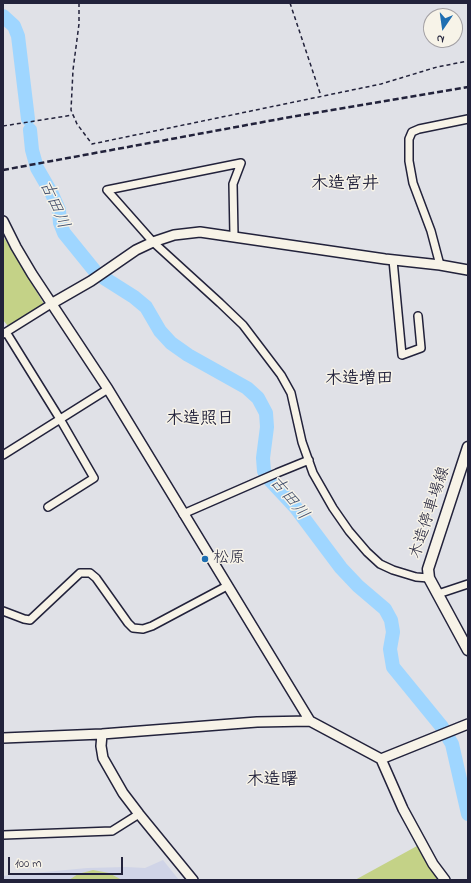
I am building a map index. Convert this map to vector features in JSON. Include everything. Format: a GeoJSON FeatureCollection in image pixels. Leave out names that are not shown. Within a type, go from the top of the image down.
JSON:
{"type":"FeatureCollection","features":[{"type":"Feature","properties":{"kind":"main road","name":"木造停車場線"},"geometry":{"type":"LineString","coordinates":[[468,447],[428,569],[429,578],[468,650]]}},
{"type":"Feature","properties":{"kind":"street"},"geometry":{"type":"LineString","coordinates":[[440,265],[431,231],[413,183],[409,161],[409,139],[412,132],[419,129],[468,119]]}},
{"type":"Feature","properties":{"kind":"street"},"geometry":{"type":"LineString","coordinates":[[234,236],[233,184],[241,162],[107,190],[153,242],[243,325],[281,376],[290,393],[302,442],[314,473],[333,508],[349,531],[367,552],[380,564],[393,570],[416,577],[429,578]]}},
{"type":"Feature","properties":{"kind":"street"},"geometry":{"type":"LineString","coordinates":[[3,221],[16,248],[51,304],[108,389],[310,721]]}},
{"type":"Feature","properties":{"kind":"street"},"geometry":{"type":"LineString","coordinates":[[48,507],[94,478],[60,419],[5,333],[91,281],[136,250],[174,235],[200,232],[468,270]]}},
{"type":"Feature","properties":{"kind":"street"},"geometry":{"type":"LineString","coordinates":[[393,260],[402,355],[421,348],[418,316]]}},
{"type":"Feature","properties":{"kind":"street"},"geometry":{"type":"LineString","coordinates":[[3,455],[108,389]]}},
{"type":"Feature","properties":{"kind":"street"},"geometry":{"type":"LineString","coordinates":[[183,514],[309,460]]}},
{"type":"Feature","properties":{"kind":"street"},"geometry":{"type":"LineString","coordinates":[[3,611],[30,620],[80,573],[90,573],[96,578],[128,623],[133,628],[143,629],[152,626],[227,586]]}},
{"type":"Feature","properties":{"kind":"street"},"geometry":{"type":"LineString","coordinates":[[438,594],[468,584]]}},
{"type":"Feature","properties":{"kind":"street"},"geometry":{"type":"LineString","coordinates":[[3,738],[102,734],[257,722],[310,721],[381,759],[403,809],[433,864],[445,880]]}},
{"type":"Feature","properties":{"kind":"street"},"geometry":{"type":"LineString","coordinates":[[381,759],[468,724]]}},
{"type":"Feature","properties":{"kind":"street"},"geometry":{"type":"LineString","coordinates":[[102,734],[101,746],[104,758],[124,793],[139,814],[193,880]]}},
{"type":"Feature","properties":{"kind":"street"},"geometry":{"type":"LineString","coordinates":[[3,835],[112,831],[139,814]]}},
{"type":"Feature","properties":{"kind":"path"},"geometry":{"type":"LineString","coordinates":[[79,3],[79,24],[73,70],[71,110],[77,124],[92,144],[381,84],[437,67],[468,61]]}},
{"type":"Feature","properties":{"kind":"path"},"geometry":{"type":"LineString","coordinates":[[290,3],[322,96]]}},
{"type":"Feature","properties":{"kind":"path"},"geometry":{"type":"LineString","coordinates":[[3,126],[73,115]]}},
{"type":"Feature","properties":{"kind":"shaded area"},"geometry":{"type":"Polygon","coordinates":[[[163,860],[179,880],[3,880],[3,876],[87,868],[145,868],[163,860]]]}},
{"type":"Feature","properties":{"kind":"green space"},"geometry":{"type":"Polygon","coordinates":[[[3,236],[44,304],[8,326],[3,320],[3,236]]]}},
{"type":"Feature","properties":{"kind":"green space"},"geometry":{"type":"Polygon","coordinates":[[[417,846],[439,880],[355,880],[417,846]]]}},
{"type":"Feature","properties":{"kind":"green space"},"geometry":{"type":"Polygon","coordinates":[[[93,870],[109,873],[122,880],[69,880],[78,874],[93,870]]]}},
{"type":"Feature","properties":{"kind":"waterway","name":"古田川"},"geometry":{"type":"LineString","coordinates":[[3,16],[14,26],[18,36],[28,119]]}},
{"type":"Feature","properties":{"kind":"waterway","name":"古田川"},"geometry":{"type":"LineString","coordinates":[[30,130],[32,150],[37,168],[52,194],[59,210],[60,223],[64,233],[94,270]]}},
{"type":"Feature","properties":{"kind":"waterway","name":"古田川"},"geometry":{"type":"LineString","coordinates":[[104,278],[134,297],[146,307],[160,331],[171,343],[188,355],[247,388],[258,398],[266,413],[267,427],[263,458],[264,471],[268,478],[296,508],[341,568],[358,586],[385,609],[391,620],[393,632],[390,649],[393,667],[442,727]]}},
{"type":"Feature","properties":{"kind":"waterway","name":"古田川"},"geometry":{"type":"LineString","coordinates":[[449,739],[452,744],[468,814]]}},
{"type":"Feature","properties":{"kind":"railway"},"geometry":{"type":"LineString","coordinates":[[3,170],[285,118],[468,87]]}},
{"type":"Feature","properties":{"kind":"place","name":"松原"},"geometry":{"type":"Point","coordinates":[205,559]}},
{"type":"Feature","properties":{"kind":"district","name":"木造宮井"},"geometry":{"type":"Point","coordinates":[345,185]}},
{"type":"Feature","properties":{"kind":"district","name":"木造増田"},"geometry":{"type":"Point","coordinates":[359,380]}},
{"type":"Feature","properties":{"kind":"district","name":"木造照日"},"geometry":{"type":"Point","coordinates":[200,420]}},
{"type":"Feature","properties":{"kind":"district","name":"木造曙"},"geometry":{"type":"Point","coordinates":[272,781]}}]}
